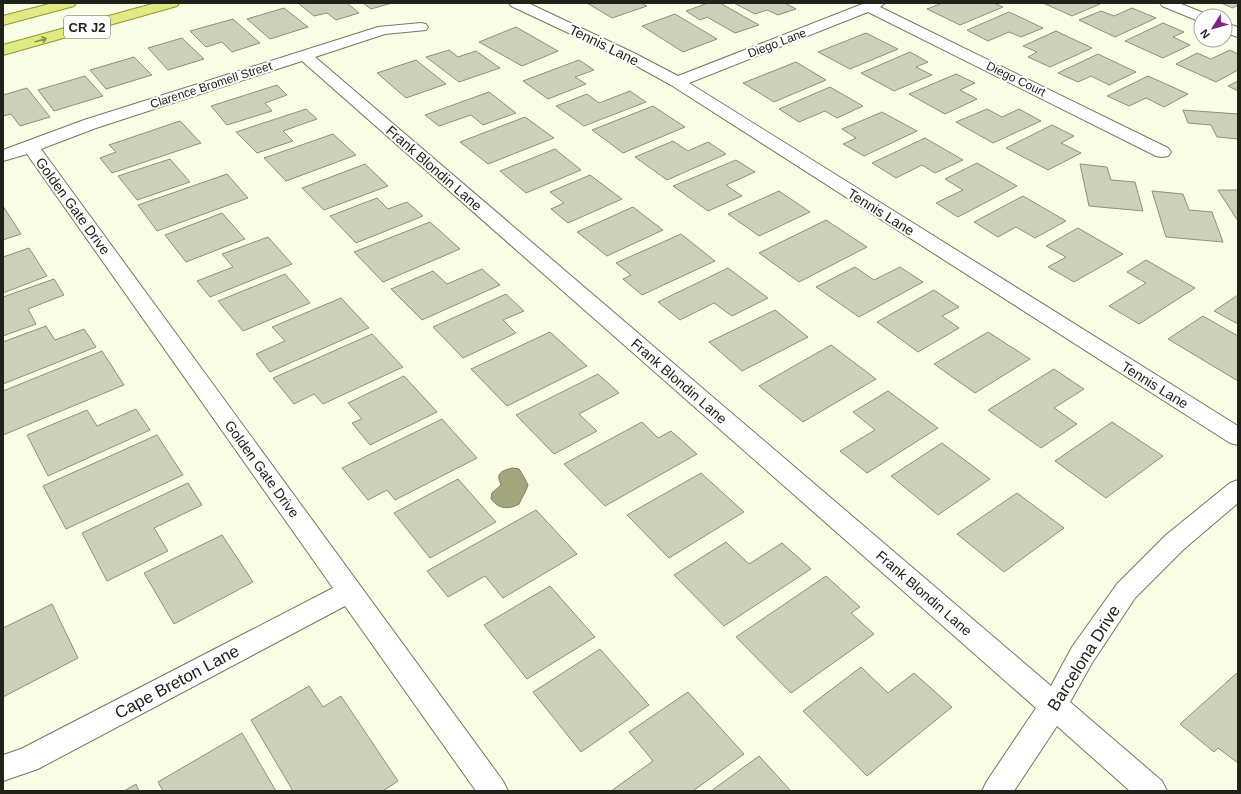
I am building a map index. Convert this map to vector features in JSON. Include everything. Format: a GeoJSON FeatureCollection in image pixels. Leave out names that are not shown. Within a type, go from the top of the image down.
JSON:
{"type":"FeatureCollection","features":[{"type":"Feature","properties":{"kind":"main road","name":"CR J2"},"geometry":{"type":"LineString","coordinates":[[3,21],[51,5],[69,3]]}},
{"type":"Feature","properties":{"kind":"main road","name":"CR J2"},"geometry":{"type":"LineString","coordinates":[[3,50],[172,3]]}},
{"type":"Feature","properties":{"kind":"street","name":"Tennis Lane"},"geometry":{"type":"LineString","coordinates":[[516,3],[629,56],[676,82],[1238,437]]}},
{"type":"Feature","properties":{"kind":"street"},"geometry":{"type":"LineString","coordinates":[[1167,3],[1193,14]]}},
{"type":"Feature","properties":{"kind":"street","name":"Diego Lane"},"geometry":{"type":"LineString","coordinates":[[676,82],[874,5]]}},
{"type":"Feature","properties":{"kind":"street","name":"Diego Court"},"geometry":{"type":"LineString","coordinates":[[874,5],[1162,152]]}},
{"type":"Feature","properties":{"kind":"street","name":"Clarence Bromell Street"},"geometry":{"type":"LineString","coordinates":[[3,156],[31,147],[90,124],[383,30],[421,27]]}},
{"type":"Feature","properties":{"kind":"street","name":"Frank Blondin Lane"},"geometry":{"type":"LineString","coordinates":[[304,55],[1152,791]]}},
{"type":"Feature","properties":{"kind":"street","name":"Golden Gate Drive"},"geometry":{"type":"LineString","coordinates":[[31,147],[493,791]]}},
{"type":"Feature","properties":{"kind":"street","name":"Barcelona Drive"},"geometry":{"type":"LineString","coordinates":[[997,791],[1054,706],[1082,655],[1126,591],[1175,542],[1238,489]]}},
{"type":"Feature","properties":{"kind":"street","name":"Cape Breton Lane"},"geometry":{"type":"LineString","coordinates":[[3,768],[28,760],[350,591]]}},
{"type":"Feature","properties":{"kind":"shaded area"},"geometry":{"type":"Polygon","coordinates":[[[513,468],[519,469],[528,485],[519,504],[507,508],[496,504],[491,498],[492,493],[501,485],[499,476],[501,472],[513,468]]]}},
{"type":"Feature","properties":{"kind":"building"},"geometry":{"type":"Polygon","coordinates":[[[298,3],[347,3],[359,13],[336,20],[327,13],[314,16],[298,3]]]}},
{"type":"Feature","properties":{"kind":"building"},"geometry":{"type":"Polygon","coordinates":[[[363,3],[392,3],[371,9],[363,3]]]}},
{"type":"Feature","properties":{"kind":"building"},"geometry":{"type":"Polygon","coordinates":[[[587,3],[641,3],[647,6],[612,18],[587,3]]]}},
{"type":"Feature","properties":{"kind":"building"},"geometry":{"type":"Polygon","coordinates":[[[708,3],[720,3],[759,25],[735,33],[707,17],[700,20],[686,11],[708,3]]]}},
{"type":"Feature","properties":{"kind":"building"},"geometry":{"type":"Polygon","coordinates":[[[734,3],[785,3],[796,9],[778,15],[767,10],[755,14],[734,3]]]}},
{"type":"Feature","properties":{"kind":"building"},"geometry":{"type":"Polygon","coordinates":[[[942,3],[994,3],[1003,7],[960,25],[927,9],[942,3]]]}},
{"type":"Feature","properties":{"kind":"building"},"geometry":{"type":"Polygon","coordinates":[[[1043,3],[1098,3],[1100,4],[1072,16],[1043,3]]]}},
{"type":"Feature","properties":{"kind":"building"},"geometry":{"type":"Polygon","coordinates":[[[1221,3],[1238,3],[1238,5],[1233,8],[1221,3]]]}},
{"type":"Feature","properties":{"kind":"building"},"geometry":{"type":"Polygon","coordinates":[[[284,8],[308,27],[270,39],[247,19],[284,8]]]}},
{"type":"Feature","properties":{"kind":"building"},"geometry":{"type":"Polygon","coordinates":[[[1132,8],[1156,18],[1115,37],[1079,20],[1101,11],[1114,16],[1132,8]]]}},
{"type":"Feature","properties":{"kind":"building"},"geometry":{"type":"Polygon","coordinates":[[[1009,12],[1043,28],[1021,37],[1009,32],[988,41],[967,30],[1009,12]]]}},
{"type":"Feature","properties":{"kind":"building"},"geometry":{"type":"Polygon","coordinates":[[[675,14],[717,39],[683,52],[642,26],[675,14]]]}},
{"type":"Feature","properties":{"kind":"building"},"geometry":{"type":"Polygon","coordinates":[[[233,19],[260,43],[232,52],[222,42],[206,47],[190,31],[233,19]]]}},
{"type":"Feature","properties":{"kind":"building"},"geometry":{"type":"Polygon","coordinates":[[[1163,23],[1184,32],[1173,37],[1190,45],[1163,58],[1125,41],[1163,23]]]}},
{"type":"Feature","properties":{"kind":"building"},"geometry":{"type":"Polygon","coordinates":[[[516,27],[558,51],[522,66],[479,42],[516,27]]]}},
{"type":"Feature","properties":{"kind":"building"},"geometry":{"type":"Polygon","coordinates":[[[1056,31],[1092,48],[1050,67],[1028,57],[1037,52],[1023,46],[1056,31]]]}},
{"type":"Feature","properties":{"kind":"building"},"geometry":{"type":"Polygon","coordinates":[[[866,33],[898,49],[850,69],[818,52],[866,33]]]}},
{"type":"Feature","properties":{"kind":"building"},"geometry":{"type":"Polygon","coordinates":[[[182,38],[204,59],[168,70],[148,48],[182,38]]]}},
{"type":"Feature","properties":{"kind":"building"},"geometry":{"type":"Polygon","coordinates":[[[449,50],[458,57],[476,51],[500,68],[459,82],[426,57],[449,50]]]}},
{"type":"Feature","properties":{"kind":"building"},"geometry":{"type":"Polygon","coordinates":[[[1230,50],[1238,54],[1238,70],[1216,82],[1176,64],[1197,53],[1211,59],[1230,50]]]}},
{"type":"Feature","properties":{"kind":"building"},"geometry":{"type":"Polygon","coordinates":[[[910,52],[928,62],[916,67],[932,75],[894,91],[861,73],[910,52]]]}},
{"type":"Feature","properties":{"kind":"building"},"geometry":{"type":"Polygon","coordinates":[[[1098,54],[1136,72],[1109,85],[1091,76],[1078,82],[1058,73],[1098,54]]]}},
{"type":"Feature","properties":{"kind":"building"},"geometry":{"type":"Polygon","coordinates":[[[134,57],[152,75],[106,89],[90,70],[134,57]]]}},
{"type":"Feature","properties":{"kind":"building"},"geometry":{"type":"Polygon","coordinates":[[[416,60],[446,84],[406,98],[377,73],[416,60]]]}},
{"type":"Feature","properties":{"kind":"building"},"geometry":{"type":"Polygon","coordinates":[[[579,60],[594,70],[575,77],[586,84],[548,99],[523,81],[579,60]]]}},
{"type":"Feature","properties":{"kind":"building"},"geometry":{"type":"Polygon","coordinates":[[[796,62],[826,80],[774,102],[743,83],[796,62]]]}},
{"type":"Feature","properties":{"kind":"building"},"geometry":{"type":"Polygon","coordinates":[[[956,74],[975,83],[960,90],[977,99],[945,114],[909,94],[956,74]]]}},
{"type":"Feature","properties":{"kind":"building"},"geometry":{"type":"Polygon","coordinates":[[[85,76],[103,96],[54,111],[38,90],[85,76]]]}},
{"type":"Feature","properties":{"kind":"building"},"geometry":{"type":"Polygon","coordinates":[[[1148,76],[1188,94],[1164,107],[1146,98],[1129,106],[1107,96],[1148,76]]]}},
{"type":"Feature","properties":{"kind":"building"},"geometry":{"type":"Polygon","coordinates":[[[1238,81],[1238,91],[1228,86],[1238,81]]]}},
{"type":"Feature","properties":{"kind":"building"},"geometry":{"type":"Polygon","coordinates":[[[277,85],[287,95],[265,103],[272,111],[227,125],[211,106],[277,85]]]}},
{"type":"Feature","properties":{"kind":"building"},"geometry":{"type":"Polygon","coordinates":[[[830,87],[863,106],[837,118],[825,111],[799,122],[779,109],[830,87]]]}},
{"type":"Feature","properties":{"kind":"building"},"geometry":{"type":"Polygon","coordinates":[[[27,88],[50,117],[20,126],[11,114],[3,116],[3,95],[27,88]]]}},
{"type":"Feature","properties":{"kind":"building"},"geometry":{"type":"Polygon","coordinates":[[[630,91],[646,102],[584,126],[556,106],[587,94],[599,103],[630,91]]]}},
{"type":"Feature","properties":{"kind":"building"},"geometry":{"type":"Polygon","coordinates":[[[489,92],[516,113],[483,125],[471,115],[439,126],[425,115],[489,92]]]}},
{"type":"Feature","properties":{"kind":"building"},"geometry":{"type":"Polygon","coordinates":[[[653,106],[685,127],[623,153],[592,130],[653,106]]]}},
{"type":"Feature","properties":{"kind":"building"},"geometry":{"type":"Polygon","coordinates":[[[306,109],[317,119],[283,131],[293,141],[257,153],[236,132],[306,109]]]}},
{"type":"Feature","properties":{"kind":"building"},"geometry":{"type":"Polygon","coordinates":[[[987,109],[1002,117],[1019,109],[1041,121],[993,143],[956,122],[987,109]]]}},
{"type":"Feature","properties":{"kind":"building"},"geometry":{"type":"Polygon","coordinates":[[[1183,110],[1238,114],[1238,139],[1217,137],[1211,125],[1188,123],[1183,110]]]}},
{"type":"Feature","properties":{"kind":"building"},"geometry":{"type":"Polygon","coordinates":[[[882,112],[917,131],[864,156],[843,144],[856,138],[842,129],[882,112]]]}},
{"type":"Feature","properties":{"kind":"building"},"geometry":{"type":"Polygon","coordinates":[[[525,117],[554,138],[488,164],[460,142],[525,117]]]}},
{"type":"Feature","properties":{"kind":"building"},"geometry":{"type":"Polygon","coordinates":[[[180,121],[201,143],[112,173],[100,158],[116,152],[109,145],[180,121]]]}},
{"type":"Feature","properties":{"kind":"building"},"geometry":{"type":"Polygon","coordinates":[[[1052,125],[1074,136],[1061,143],[1081,153],[1048,170],[1006,148],[1052,125]]]}},
{"type":"Feature","properties":{"kind":"building"},"geometry":{"type":"Polygon","coordinates":[[[333,134],[356,155],[286,181],[264,158],[333,134]]]}},
{"type":"Feature","properties":{"kind":"building"},"geometry":{"type":"Polygon","coordinates":[[[925,138],[963,160],[935,173],[922,165],[896,178],[872,163],[925,138]]]}},
{"type":"Feature","properties":{"kind":"building"},"geometry":{"type":"Polygon","coordinates":[[[673,141],[688,151],[708,142],[726,154],[667,180],[635,157],[673,141]]]}},
{"type":"Feature","properties":{"kind":"building"},"geometry":{"type":"Polygon","coordinates":[[[555,149],[581,170],[526,193],[500,171],[555,149]]]}},
{"type":"Feature","properties":{"kind":"building"},"geometry":{"type":"Polygon","coordinates":[[[170,159],[190,182],[137,200],[118,176],[170,159]]]}},
{"type":"Feature","properties":{"kind":"building"},"geometry":{"type":"Polygon","coordinates":[[[736,160],[755,172],[726,185],[742,196],[708,211],[673,186],[736,160]]]}},
{"type":"Feature","properties":{"kind":"building"},"geometry":{"type":"Polygon","coordinates":[[[977,163],[1017,186],[958,217],[936,203],[963,190],[945,179],[977,163]]]}},
{"type":"Feature","properties":{"kind":"building"},"geometry":{"type":"Polygon","coordinates":[[[365,164],[388,186],[324,210],[302,188],[365,164]]]}},
{"type":"Feature","properties":{"kind":"building"},"geometry":{"type":"Polygon","coordinates":[[[1080,164],[1107,167],[1111,180],[1135,182],[1143,211],[1089,206],[1080,164]]]}},
{"type":"Feature","properties":{"kind":"building"},"geometry":{"type":"Polygon","coordinates":[[[227,174],[248,198],[157,231],[138,205],[227,174]]]}},
{"type":"Feature","properties":{"kind":"building"},"geometry":{"type":"Polygon","coordinates":[[[590,175],[622,199],[568,223],[551,209],[564,203],[550,192],[590,175]]]}},
{"type":"Feature","properties":{"kind":"building"},"geometry":{"type":"Polygon","coordinates":[[[1218,190],[1238,190],[1238,221],[1218,190]]]}},
{"type":"Feature","properties":{"kind":"building"},"geometry":{"type":"Polygon","coordinates":[[[779,191],[810,212],[759,236],[728,214],[779,191]]]}},
{"type":"Feature","properties":{"kind":"building"},"geometry":{"type":"Polygon","coordinates":[[[1152,191],[1183,194],[1189,210],[1212,212],[1223,242],[1166,237],[1152,191]]]}},
{"type":"Feature","properties":{"kind":"building"},"geometry":{"type":"Polygon","coordinates":[[[1023,196],[1066,221],[1035,238],[1016,227],[998,237],[974,222],[1023,196]]]}},
{"type":"Feature","properties":{"kind":"building"},"geometry":{"type":"Polygon","coordinates":[[[377,198],[388,209],[407,202],[423,216],[356,243],[330,216],[377,198]]]}},
{"type":"Feature","properties":{"kind":"building"},"geometry":{"type":"Polygon","coordinates":[[[3,206],[21,234],[3,240],[3,206]]]}},
{"type":"Feature","properties":{"kind":"building"},"geometry":{"type":"Polygon","coordinates":[[[633,207],[663,230],[607,256],[577,232],[633,207]]]}},
{"type":"Feature","properties":{"kind":"building"},"geometry":{"type":"Polygon","coordinates":[[[222,213],[245,239],[186,262],[165,235],[222,213]]]}},
{"type":"Feature","properties":{"kind":"building"},"geometry":{"type":"Polygon","coordinates":[[[826,220],[867,247],[799,282],[759,253],[826,220]]]}},
{"type":"Feature","properties":{"kind":"building"},"geometry":{"type":"Polygon","coordinates":[[[430,222],[460,249],[383,282],[354,252],[430,222]]]}},
{"type":"Feature","properties":{"kind":"building"},"geometry":{"type":"Polygon","coordinates":[[[1078,228],[1123,254],[1074,282],[1048,267],[1066,257],[1046,246],[1078,228]]]}},
{"type":"Feature","properties":{"kind":"building"},"geometry":{"type":"Polygon","coordinates":[[[681,234],[715,261],[642,295],[623,279],[631,275],[616,263],[681,234]]]}},
{"type":"Feature","properties":{"kind":"building"},"geometry":{"type":"Polygon","coordinates":[[[268,237],[292,264],[210,297],[197,281],[233,267],[222,254],[268,237]]]}},
{"type":"Feature","properties":{"kind":"building"},"geometry":{"type":"Polygon","coordinates":[[[29,248],[47,276],[3,293],[3,257],[29,248]]]}},
{"type":"Feature","properties":{"kind":"building"},"geometry":{"type":"Polygon","coordinates":[[[1146,260],[1195,288],[1139,324],[1109,306],[1146,283],[1127,272],[1146,260]]]}},
{"type":"Feature","properties":{"kind":"building"},"geometry":{"type":"Polygon","coordinates":[[[855,267],[874,280],[900,267],[923,282],[859,317],[816,287],[855,267]]]}},
{"type":"Feature","properties":{"kind":"building"},"geometry":{"type":"Polygon","coordinates":[[[728,268],[768,298],[732,316],[714,303],[680,320],[658,302],[728,268]]]}},
{"type":"Feature","properties":{"kind":"building"},"geometry":{"type":"Polygon","coordinates":[[[482,269],[500,285],[422,320],[391,289],[433,271],[447,284],[482,269]]]}},
{"type":"Feature","properties":{"kind":"building"},"geometry":{"type":"Polygon","coordinates":[[[285,274],[310,303],[243,331],[218,301],[285,274]]]}},
{"type":"Feature","properties":{"kind":"building"},"geometry":{"type":"Polygon","coordinates":[[[54,279],[64,295],[28,309],[36,324],[3,336],[3,297],[54,279]]]}},
{"type":"Feature","properties":{"kind":"building"},"geometry":{"type":"Polygon","coordinates":[[[934,290],[959,307],[942,316],[959,328],[918,352],[877,322],[934,290]]]}},
{"type":"Feature","properties":{"kind":"building"},"geometry":{"type":"Polygon","coordinates":[[[506,294],[524,311],[503,320],[516,333],[463,358],[433,327],[506,294]]]}},
{"type":"Feature","properties":{"kind":"building"},"geometry":{"type":"Polygon","coordinates":[[[1238,295],[1238,324],[1214,311],[1238,295]]]}},
{"type":"Feature","properties":{"kind":"building"},"geometry":{"type":"Polygon","coordinates":[[[341,298],[369,328],[270,372],[256,354],[285,341],[272,327],[341,298]]]}},
{"type":"Feature","properties":{"kind":"building"},"geometry":{"type":"Polygon","coordinates":[[[775,310],[808,337],[742,371],[709,342],[775,310]]]}},
{"type":"Feature","properties":{"kind":"building"},"geometry":{"type":"Polygon","coordinates":[[[1203,316],[1238,336],[1238,381],[1168,339],[1203,316]]]}},
{"type":"Feature","properties":{"kind":"building"},"geometry":{"type":"Polygon","coordinates":[[[46,326],[55,340],[84,329],[96,347],[3,384],[3,342],[46,326]]]}},
{"type":"Feature","properties":{"kind":"building"},"geometry":{"type":"Polygon","coordinates":[[[550,332],[587,366],[507,406],[471,369],[550,332]]]}},
{"type":"Feature","properties":{"kind":"building"},"geometry":{"type":"Polygon","coordinates":[[[988,332],[1030,359],[975,393],[934,364],[988,332]]]}},
{"type":"Feature","properties":{"kind":"building"},"geometry":{"type":"Polygon","coordinates":[[[372,334],[403,367],[323,404],[314,394],[294,404],[273,378],[372,334]]]}},
{"type":"Feature","properties":{"kind":"building"},"geometry":{"type":"Polygon","coordinates":[[[831,345],[876,379],[803,422],[759,386],[831,345]]]}},
{"type":"Feature","properties":{"kind":"building"},"geometry":{"type":"Polygon","coordinates":[[[102,351],[124,385],[3,435],[3,391],[102,351]]]}},
{"type":"Feature","properties":{"kind":"building"},"geometry":{"type":"Polygon","coordinates":[[[1054,369],[1084,389],[1054,408],[1077,424],[1041,448],[988,410],[1054,369]]]}},
{"type":"Feature","properties":{"kind":"building"},"geometry":{"type":"Polygon","coordinates":[[[598,374],[619,393],[579,414],[597,431],[554,454],[516,415],[598,374]]]}},
{"type":"Feature","properties":{"kind":"building"},"geometry":{"type":"Polygon","coordinates":[[[404,376],[437,412],[370,445],[352,423],[362,419],[348,403],[404,376]]]}},
{"type":"Feature","properties":{"kind":"building"},"geometry":{"type":"Polygon","coordinates":[[[888,391],[938,428],[867,473],[840,451],[875,430],[853,412],[888,391]]]}},
{"type":"Feature","properties":{"kind":"building"},"geometry":{"type":"Polygon","coordinates":[[[136,409],[150,430],[48,476],[27,435],[87,410],[97,426],[136,409]]]}},
{"type":"Feature","properties":{"kind":"building"},"geometry":{"type":"Polygon","coordinates":[[[442,419],[477,458],[395,500],[387,490],[368,500],[342,468],[442,419]]]}},
{"type":"Feature","properties":{"kind":"building"},"geometry":{"type":"Polygon","coordinates":[[[642,422],[658,438],[671,431],[697,454],[605,506],[564,464],[642,422]]]}},
{"type":"Feature","properties":{"kind":"building"},"geometry":{"type":"Polygon","coordinates":[[[1112,422],[1163,456],[1106,498],[1055,461],[1112,422]]]}},
{"type":"Feature","properties":{"kind":"building"},"geometry":{"type":"Polygon","coordinates":[[[157,435],[183,475],[66,529],[43,486],[157,435]]]}},
{"type":"Feature","properties":{"kind":"building"},"geometry":{"type":"Polygon","coordinates":[[[942,443],[990,479],[938,515],[891,476],[942,443]]]}},
{"type":"Feature","properties":{"kind":"building"},"geometry":{"type":"Polygon","coordinates":[[[701,473],[744,512],[669,558],[627,515],[701,473]]]}},
{"type":"Feature","properties":{"kind":"building"},"geometry":{"type":"Polygon","coordinates":[[[458,479],[496,522],[430,558],[394,513],[458,479]]]}},
{"type":"Feature","properties":{"kind":"building"},"geometry":{"type":"Polygon","coordinates":[[[188,483],[202,505],[154,528],[168,551],[107,581],[82,533],[188,483]]]}},
{"type":"Feature","properties":{"kind":"building"},"geometry":{"type":"Polygon","coordinates":[[[1017,493],[1064,528],[1004,572],[957,534],[1017,493]]]}},
{"type":"Feature","properties":{"kind":"building"},"geometry":{"type":"Polygon","coordinates":[[[536,510],[577,554],[503,598],[485,576],[448,597],[427,571],[536,510]]]}},
{"type":"Feature","properties":{"kind":"building"},"geometry":{"type":"Polygon","coordinates":[[[222,535],[253,582],[174,624],[144,573],[222,535]]]}},
{"type":"Feature","properties":{"kind":"building"},"geometry":{"type":"Polygon","coordinates":[[[726,542],[749,564],[782,543],[811,569],[724,626],[674,575],[726,542]]]}},
{"type":"Feature","properties":{"kind":"building"},"geometry":{"type":"Polygon","coordinates":[[[826,576],[860,607],[851,613],[874,634],[791,693],[736,637],[826,576]]]}},
{"type":"Feature","properties":{"kind":"building"},"geometry":{"type":"Polygon","coordinates":[[[550,586],[595,637],[527,679],[484,625],[550,586]]]}},
{"type":"Feature","properties":{"kind":"building"},"geometry":{"type":"Polygon","coordinates":[[[52,604],[78,658],[3,697],[3,628],[52,604]]]}},
{"type":"Feature","properties":{"kind":"building"},"geometry":{"type":"Polygon","coordinates":[[[600,649],[649,705],[581,752],[533,692],[600,649]]]}},
{"type":"Feature","properties":{"kind":"building"},"geometry":{"type":"Polygon","coordinates":[[[861,667],[888,693],[914,673],[952,707],[867,776],[803,711],[861,667]]]}},
{"type":"Feature","properties":{"kind":"building"},"geometry":{"type":"Polygon","coordinates":[[[1238,672],[1238,763],[1218,748],[1214,752],[1180,724],[1238,672]]]}},
{"type":"Feature","properties":{"kind":"building"},"geometry":{"type":"Polygon","coordinates":[[[309,686],[323,707],[341,696],[398,781],[383,791],[293,791],[251,720],[309,686]]]}},
{"type":"Feature","properties":{"kind":"building"},"geometry":{"type":"Polygon","coordinates":[[[688,692],[744,754],[693,791],[611,791],[653,761],[629,732],[688,692]]]}},
{"type":"Feature","properties":{"kind":"building"},"geometry":{"type":"Polygon","coordinates":[[[242,733],[276,791],[163,791],[158,782],[242,733]]]}},
{"type":"Feature","properties":{"kind":"building"},"geometry":{"type":"Polygon","coordinates":[[[759,756],[791,791],[711,791],[759,756]]]}},
{"type":"Feature","properties":{"kind":"building"},"geometry":{"type":"Polygon","coordinates":[[[136,784],[139,791],[124,791],[136,784]]]}}]}
